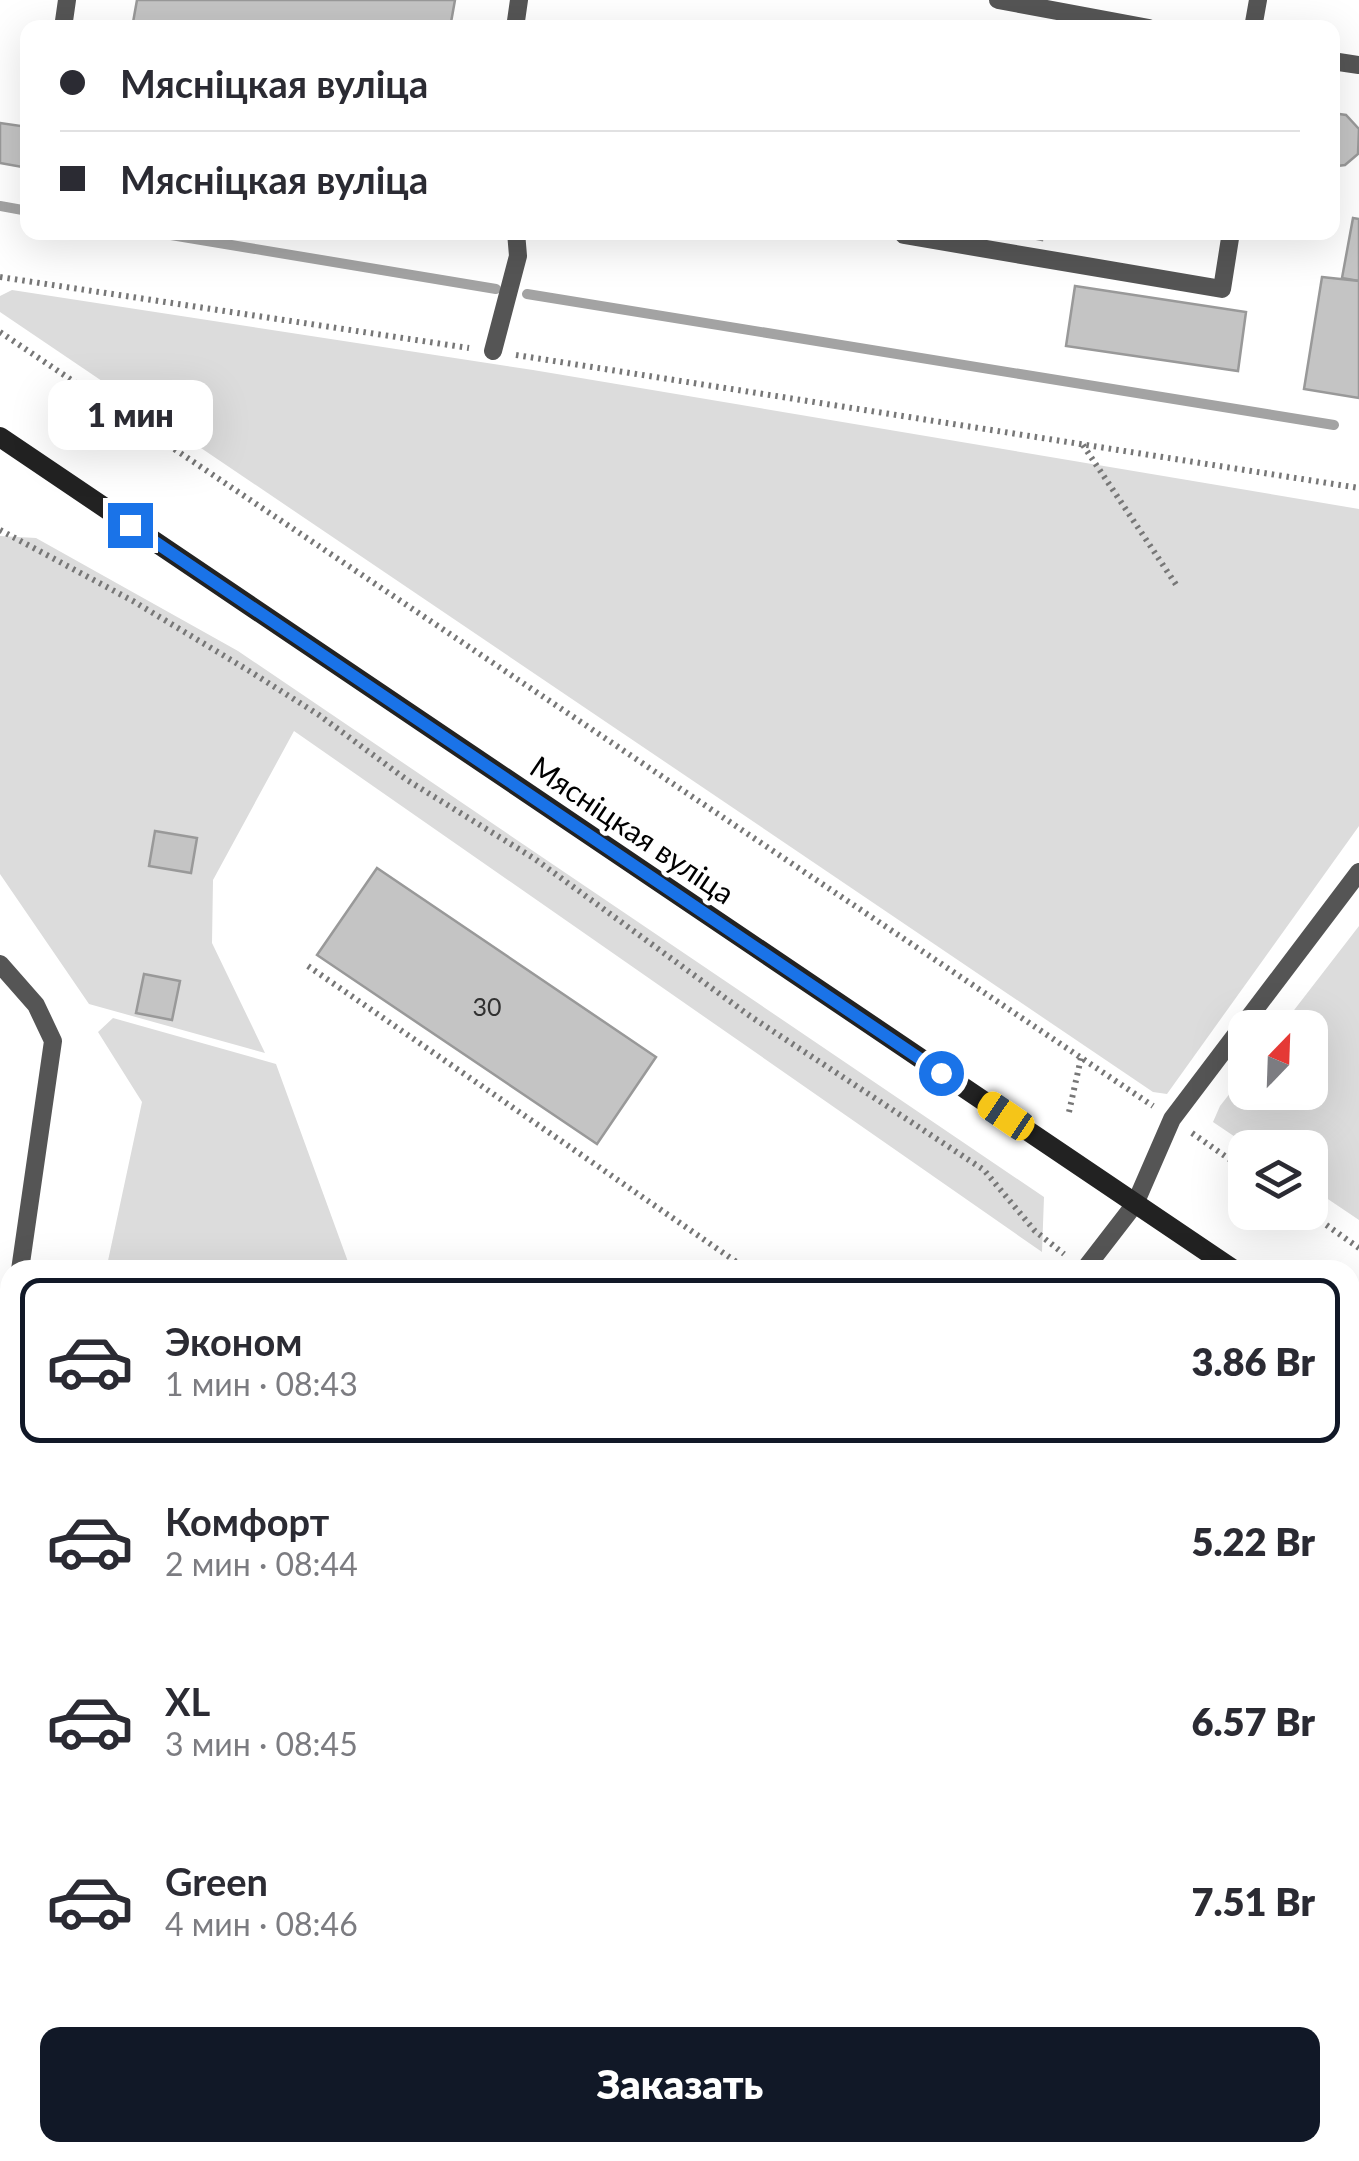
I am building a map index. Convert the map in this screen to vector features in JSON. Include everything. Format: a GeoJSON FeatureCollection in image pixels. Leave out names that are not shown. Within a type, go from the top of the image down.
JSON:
{"type":"FeatureCollection","features":[{"type":"Feature","properties":{"kind":"main road","name":"Мясніцкая вуліца"},"geometry":{"type":"LineString","coordinates":[[0,437],[1219,1260]]}},
{"type":"Feature","properties":{"kind":"lane"},"geometry":{"type":"LineString","coordinates":[[998,0],[1107,20]]}},
{"type":"Feature","properties":{"kind":"lane"},"geometry":{"type":"LineString","coordinates":[[493,351],[518,256],[517,240]]}},
{"type":"Feature","properties":{"kind":"lane"},"geometry":{"type":"LineString","coordinates":[[939,240],[1222,288],[1230,240]]}},
{"type":"Feature","properties":{"kind":"lane"},"geometry":{"type":"LineString","coordinates":[[1092,1260],[1136,1204],[1172,1120],[1359,872]]}},
{"type":"Feature","properties":{"kind":"lane"},"geometry":{"type":"LineString","coordinates":[[0,964],[36,1005],[53,1040],[21,1260]]}},
{"type":"Feature","properties":{"kind":"path"},"geometry":{"type":"LineString","coordinates":[[2,277],[1359,488]]}},
{"type":"Feature","properties":{"kind":"path"},"geometry":{"type":"LineString","coordinates":[[0,332],[1228,1158]]}},
{"type":"Feature","properties":{"kind":"path"},"geometry":{"type":"LineString","coordinates":[[1083,444],[1177,586]]}},
{"type":"Feature","properties":{"kind":"path"},"geometry":{"type":"LineString","coordinates":[[0,530],[133,601],[251,672],[319,715],[407,780],[535,859],[750,1016],[984,1170],[1034,1231],[1071,1260]]}},
{"type":"Feature","properties":{"kind":"path"},"geometry":{"type":"LineString","coordinates":[[308,966],[734,1260]]}},
{"type":"Feature","properties":{"kind":"path"},"geometry":{"type":"LineString","coordinates":[[1069,1112],[1081,1058]]}},
{"type":"Feature","properties":{"kind":"path"},"geometry":{"type":"LineString","coordinates":[[1328,1226],[1359,1248]]}},
{"type":"Feature","properties":{"kind":"shaded area"},"geometry":{"type":"Polygon","coordinates":[[[12,290],[533,370],[1359,509],[1359,826],[1167,1094],[1153,1092],[0,312],[0,296],[12,290]]]}},
{"type":"Feature","properties":{"kind":"shaded area"},"geometry":{"type":"Polygon","coordinates":[[[0,536],[36,538],[238,651],[1044,1197],[1042,1252],[294,731],[213,880],[212,943],[265,1053],[89,1004],[0,874],[0,536]],[[154,831],[149,866],[191,873],[197,838],[154,831]]]}},
{"type":"Feature","properties":{"kind":"shaded area"},"geometry":{"type":"Polygon","coordinates":[[[1359,926],[1359,1220],[1328,1199],[1328,1130],[1228,1132],[1213,1122],[1228,1096],[1228,1110],[1328,1110],[1328,1010],[1294,1010],[1359,926]]]}},
{"type":"Feature","properties":{"kind":"shaded area"},"geometry":{"type":"Polygon","coordinates":[[[113,1018],[276,1064],[347,1260],[108,1260],[142,1102],[98,1032],[113,1018]]]}},
{"type":"Feature","properties":{"kind":"building"},"geometry":{"type":"Polygon","coordinates":[[[137,0],[455,0],[451,20],[133,20],[137,0]]]}},
{"type":"Feature","properties":{"kind":"building"},"geometry":{"type":"Polygon","coordinates":[[[1340,114],[1346,115],[1359,129],[1358,154],[1340,165],[1340,114]]]}},
{"type":"Feature","properties":{"kind":"building"},"geometry":{"type":"Polygon","coordinates":[[[0,123],[20,126],[20,167],[0,163],[0,123]]]}},
{"type":"Feature","properties":{"kind":"building"},"geometry":{"type":"Polygon","coordinates":[[[1353,218],[1359,219],[1359,281],[1342,278],[1353,218]]]}},
{"type":"Feature","properties":{"kind":"building"},"geometry":{"type":"Polygon","coordinates":[[[1322,277],[1359,281],[1359,398],[1304,389],[1322,277]]]}},
{"type":"Feature","properties":{"kind":"building"},"geometry":{"type":"Polygon","coordinates":[[[1075,286],[1246,312],[1238,371],[1066,346],[1075,286]]]}},
{"type":"Feature","properties":{"kind":"building"},"geometry":{"type":"Polygon","coordinates":[[[155,831],[197,838],[191,873],[149,866],[155,831]]]}},
{"type":"Feature","properties":{"kind":"building"},"geometry":{"type":"Polygon","coordinates":[[[377,868],[656,1057],[597,1144],[317,955],[377,868]]]}},
{"type":"Feature","properties":{"kind":"building"},"geometry":{"type":"Polygon","coordinates":[[[144,974],[180,981],[172,1020],[136,1013],[144,974]]]}},
{"type":"Feature","properties":{"kind":"waterway"},"geometry":{"type":"LineString","coordinates":[[0,206],[20,210]]}},
{"type":"Feature","properties":{"kind":"waterway"},"geometry":{"type":"LineString","coordinates":[[201,240],[496,289]]}},
{"type":"Feature","properties":{"kind":"waterway"},"geometry":{"type":"LineString","coordinates":[[527,294],[1334,425]]}},
{"type":"Feature","properties":{"kind":"route"},"geometry":{"type":"LineString","coordinates":[[130,525],[941,1073]]}}]}
